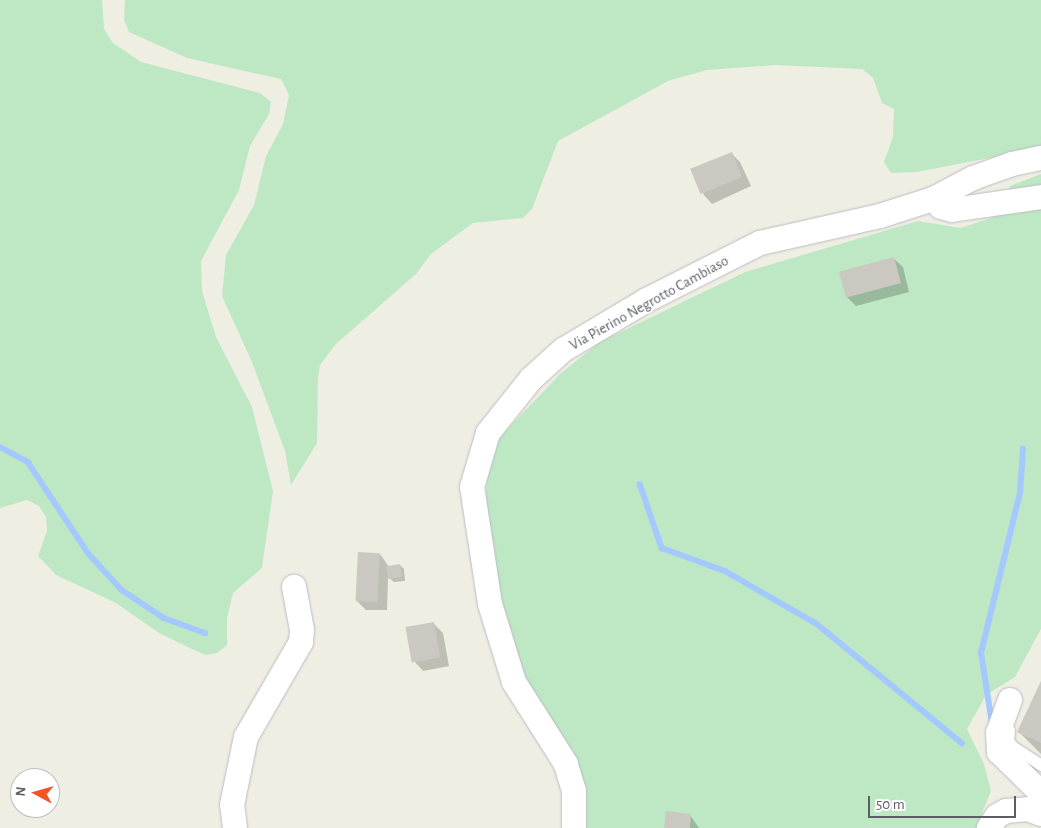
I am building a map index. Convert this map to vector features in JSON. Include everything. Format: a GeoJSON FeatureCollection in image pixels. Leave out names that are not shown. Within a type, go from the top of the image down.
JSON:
{"type":"FeatureCollection","features":[{"type":"Feature","properties":{"kind":"street","name":"Via Pierino Negrotto Cambiaso"},"geometry":{"type":"LineString","coordinates":[[574,828],[574,791],[566,764],[514,682],[490,604],[472,487],[488,433],[531,378],[563,350],[647,300],[760,243],[880,216],[933,199],[973,178],[1041,158]]}},
{"type":"Feature","properties":{"kind":"street"},"geometry":{"type":"LineString","coordinates":[[933,199],[941,207],[952,210],[1041,197]]}},
{"type":"Feature","properties":{"kind":"street"},"geometry":{"type":"LineString","coordinates":[[235,828],[232,805],[246,737],[300,642],[302,630],[294,587]]}},
{"type":"Feature","properties":{"kind":"street"},"geometry":{"type":"LineString","coordinates":[[1009,705],[998,733],[999,752],[1041,793]]}},
{"type":"Feature","properties":{"kind":"street"},"geometry":{"type":"LineString","coordinates":[[989,828],[997,816],[1006,810],[1028,809],[1041,814]]}},
{"type":"Feature","properties":{"kind":"lane"},"geometry":{"type":"LineString","coordinates":[[1009,705],[1012,712],[1008,735],[1010,744],[1041,765]]}},
{"type":"Feature","properties":{"kind":"green space"},"geometry":{"type":"Polygon","coordinates":[[[0,0],[102,0],[104,29],[113,43],[141,62],[260,93],[271,102],[269,114],[250,146],[239,190],[201,261],[202,291],[216,337],[252,407],[273,491],[262,568],[233,593],[227,618],[227,645],[217,653],[206,655],[194,650],[159,633],[116,603],[56,575],[38,556],[47,531],[46,517],[39,506],[27,500],[0,508],[0,0]]]}},
{"type":"Feature","properties":{"kind":"green space"},"geometry":{"type":"Polygon","coordinates":[[[125,0],[1041,0],[1041,148],[917,172],[891,173],[884,162],[893,137],[894,109],[882,103],[873,78],[862,69],[776,65],[707,70],[668,81],[558,141],[532,209],[523,218],[473,223],[431,254],[416,274],[336,344],[320,365],[317,443],[291,485],[285,451],[252,362],[222,296],[226,255],[254,205],[266,156],[283,124],[289,95],[281,79],[187,58],[129,32],[124,20],[125,0]]]}},
{"type":"Feature","properties":{"kind":"green space"},"geometry":{"type":"Polygon","coordinates":[[[1041,174],[1041,629],[1015,677],[986,695],[967,729],[984,764],[991,791],[976,828],[579,828],[524,689],[492,570],[486,494],[489,458],[500,437],[561,373],[600,342],[745,272],[918,221],[961,228],[997,216],[1010,186],[1041,174]]]}},
{"type":"Feature","properties":{"kind":"building"},"geometry":{"type":"Polygon","coordinates":[[[732,152],[742,177],[700,194],[690,169],[732,152]]]}},
{"type":"Feature","properties":{"kind":"building"},"geometry":{"type":"Polygon","coordinates":[[[894,257],[901,283],[846,298],[839,272],[894,257]]]}},
{"type":"Feature","properties":{"kind":"building"},"geometry":{"type":"Polygon","coordinates":[[[358,552],[380,553],[377,602],[355,601],[358,552]]]}},
{"type":"Feature","properties":{"kind":"building"},"geometry":{"type":"Polygon","coordinates":[[[400,564],[402,577],[388,579],[386,566],[400,564]]]}},
{"type":"Feature","properties":{"kind":"building"},"geometry":{"type":"Polygon","coordinates":[[[434,622],[440,657],[412,662],[405,627],[434,622]]]}},
{"type":"Feature","properties":{"kind":"building"},"geometry":{"type":"Polygon","coordinates":[[[1041,681],[1041,743],[1017,732],[1041,681]]]}},
{"type":"Feature","properties":{"kind":"building"},"geometry":{"type":"Polygon","coordinates":[[[666,811],[691,814],[690,828],[664,828],[666,811]]]}},
{"type":"Feature","properties":{"kind":"waterway"},"geometry":{"type":"LineString","coordinates":[[0,447],[28,462],[89,554],[122,590],[164,618],[205,633]]}},
{"type":"Feature","properties":{"kind":"waterway"},"geometry":{"type":"LineString","coordinates":[[992,724],[981,653],[1020,493],[1023,449]]}},
{"type":"Feature","properties":{"kind":"waterway"},"geometry":{"type":"LineString","coordinates":[[640,484],[662,548],[725,571],[817,624],[962,743]]}}]}
